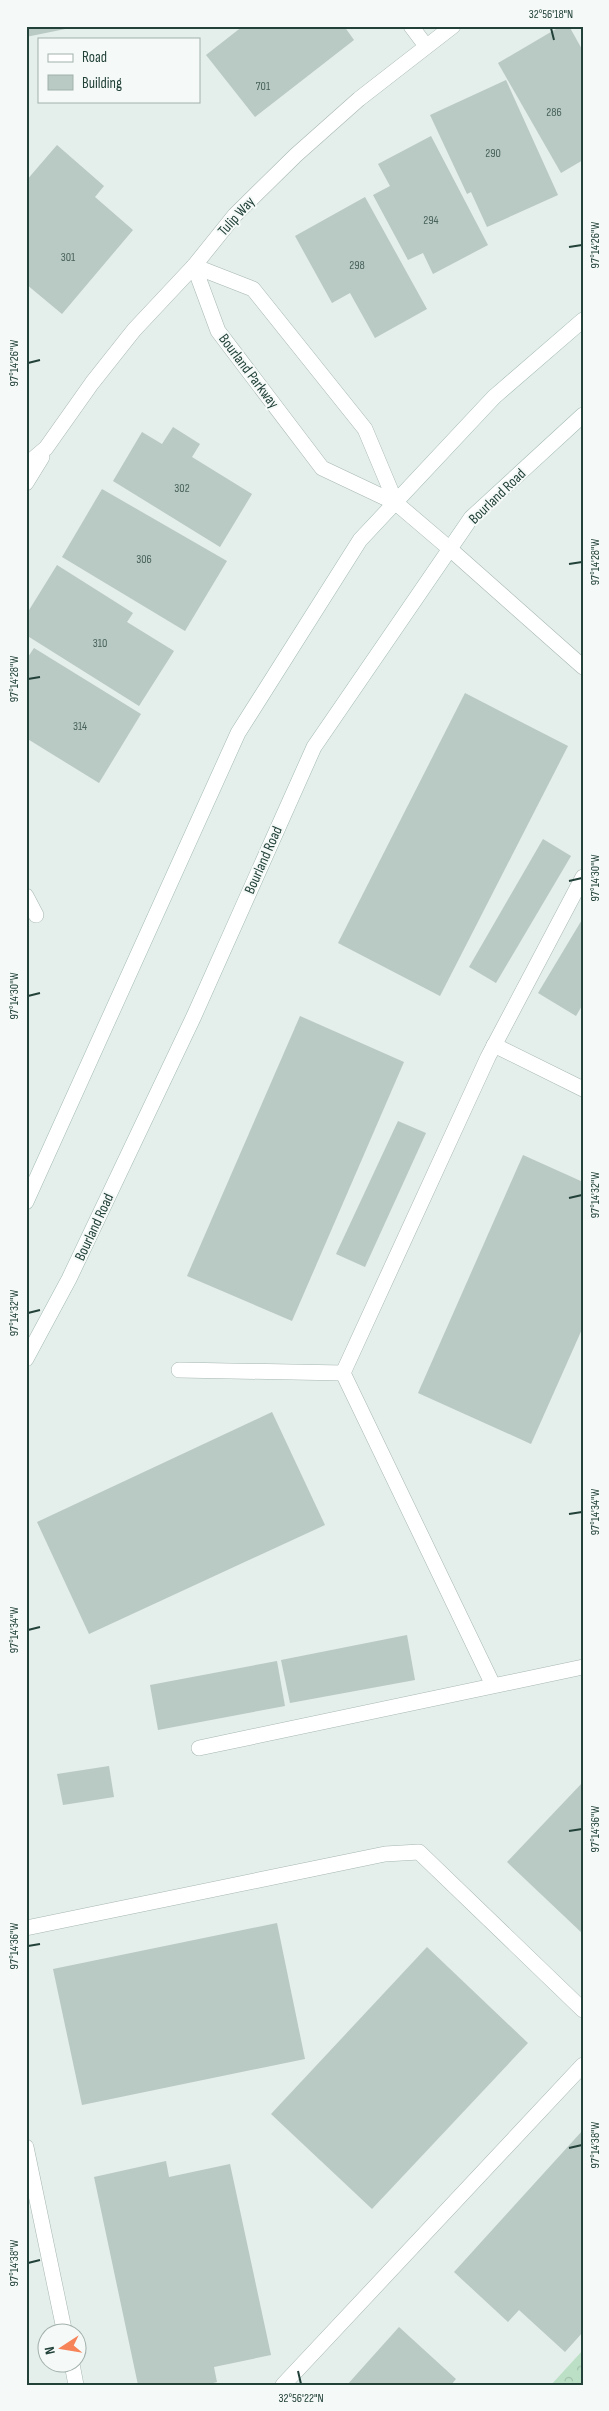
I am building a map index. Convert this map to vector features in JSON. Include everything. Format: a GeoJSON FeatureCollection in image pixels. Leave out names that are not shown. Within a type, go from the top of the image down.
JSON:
{"type":"FeatureCollection","features":[{"type":"Feature","properties":{"kind":"main road"},"geometry":{"type":"LineString","coordinates":[[411,26],[426,46]]}},
{"type":"Feature","properties":{"kind":"main road","name":"Tulip Way"},"geometry":{"type":"LineString","coordinates":[[26,465],[46,448],[134,330],[194,266],[235,215],[296,155],[359,99],[453,26]]}},
{"type":"Feature","properties":{"kind":"main road","name":"Bourland Parkway"},"geometry":{"type":"LineString","coordinates":[[194,266],[218,331],[322,468],[396,503],[583,667]]}},
{"type":"Feature","properties":{"kind":"main road","name":"Bourland Parkway"},"geometry":{"type":"LineString","coordinates":[[194,266],[253,289],[365,429],[396,503]]}},
{"type":"Feature","properties":{"kind":"main road"},"geometry":{"type":"LineString","coordinates":[[26,1202],[238,733],[360,540],[494,397],[583,320]]}},
{"type":"Feature","properties":{"kind":"main road","name":"Bourland Road"},"geometry":{"type":"LineString","coordinates":[[26,1359],[69,1279],[194,1016],[314,747],[471,518],[583,415]]}},
{"type":"Feature","properties":{"kind":"main road","name":"Tulip Way"},"geometry":{"type":"LineString","coordinates":[[26,483],[53,438]]}},
{"type":"Feature","properties":{"kind":"main road"},"geometry":{"type":"LineString","coordinates":[[343,1373],[494,1045],[583,877]]}},
{"type":"Feature","properties":{"kind":"main road"},"geometry":{"type":"LineString","coordinates":[[26,896],[36,915]]}},
{"type":"Feature","properties":{"kind":"main road"},"geometry":{"type":"LineString","coordinates":[[494,1045],[583,1089]]}},
{"type":"Feature","properties":{"kind":"main road"},"geometry":{"type":"LineString","coordinates":[[179,1370],[343,1373]]}},
{"type":"Feature","properties":{"kind":"main road"},"geometry":{"type":"LineString","coordinates":[[343,1373],[493,1685]]}},
{"type":"Feature","properties":{"kind":"main road"},"geometry":{"type":"LineString","coordinates":[[198,1748],[583,1667]]}},
{"type":"Feature","properties":{"kind":"main road"},"geometry":{"type":"LineString","coordinates":[[26,1928],[384,1854],[419,1852],[583,2010]]}},
{"type":"Feature","properties":{"kind":"main road"},"geometry":{"type":"LineString","coordinates":[[283,2385],[583,2065]]}},
{"type":"Feature","properties":{"kind":"main road"},"geometry":{"type":"LineString","coordinates":[[26,2147],[63,2324]]}},
{"type":"Feature","properties":{"kind":"green space"},"geometry":{"type":"Polygon","coordinates":[[[583,2350],[583,2385],[551,2385],[583,2350]]]}},
{"type":"Feature","properties":{"kind":"building"},"geometry":{"type":"Polygon","coordinates":[[[26,26],[75,26],[75,27],[26,37],[26,26]]]}},
{"type":"Feature","properties":{"kind":"building"},"geometry":{"type":"Polygon","coordinates":[[[243,26],[344,26],[354,40],[255,117],[206,55],[243,26]]]}},
{"type":"Feature","properties":{"kind":"building"},"geometry":{"type":"Polygon","coordinates":[[[561,26],[569,26],[583,51],[583,160],[561,173],[498,63],[561,26]]]}},
{"type":"Feature","properties":{"kind":"building"},"geometry":{"type":"Polygon","coordinates":[[[506,80],[558,195],[487,227],[471,192],[467,194],[430,115],[506,80]]]}},
{"type":"Feature","properties":{"kind":"building"},"geometry":{"type":"Polygon","coordinates":[[[431,136],[488,245],[433,274],[423,253],[408,260],[373,195],[390,186],[378,164],[431,136]]]}},
{"type":"Feature","properties":{"kind":"building"},"geometry":{"type":"Polygon","coordinates":[[[57,145],[104,186],[95,197],[133,230],[62,314],[26,284],[26,181],[57,145]]]}},
{"type":"Feature","properties":{"kind":"building"},"geometry":{"type":"Polygon","coordinates":[[[365,197],[427,309],[375,338],[350,293],[332,303],[295,236],[365,197]]]}},
{"type":"Feature","properties":{"kind":"building"},"geometry":{"type":"Polygon","coordinates":[[[173,427],[200,444],[192,457],[252,494],[220,547],[113,481],[142,432],[162,444],[173,427]]]}},
{"type":"Feature","properties":{"kind":"building"},"geometry":{"type":"Polygon","coordinates":[[[102,489],[227,561],[185,631],[62,557],[102,489]]]}},
{"type":"Feature","properties":{"kind":"building"},"geometry":{"type":"Polygon","coordinates":[[[57,565],[133,613],[127,622],[174,651],[139,706],[26,635],[26,615],[57,565]]]}},
{"type":"Feature","properties":{"kind":"building"},"geometry":{"type":"Polygon","coordinates":[[[34,648],[141,714],[99,783],[26,738],[26,660],[34,648]]]}},
{"type":"Feature","properties":{"kind":"building"},"geometry":{"type":"Polygon","coordinates":[[[465,693],[568,746],[440,996],[338,943],[465,693]]]}},
{"type":"Feature","properties":{"kind":"building"},"geometry":{"type":"Polygon","coordinates":[[[543,839],[571,856],[496,983],[469,967],[543,839]]]}},
{"type":"Feature","properties":{"kind":"building"},"geometry":{"type":"Polygon","coordinates":[[[583,918],[583,1004],[576,1016],[538,993],[583,918]]]}},
{"type":"Feature","properties":{"kind":"building"},"geometry":{"type":"Polygon","coordinates":[[[300,1016],[404,1062],[292,1321],[187,1276],[300,1016]]]}},
{"type":"Feature","properties":{"kind":"building"},"geometry":{"type":"Polygon","coordinates":[[[398,1121],[426,1133],[365,1267],[336,1254],[398,1121]]]}},
{"type":"Feature","properties":{"kind":"building"},"geometry":{"type":"Polygon","coordinates":[[[523,1155],[583,1182],[583,1327],[531,1444],[418,1393],[523,1155]]]}},
{"type":"Feature","properties":{"kind":"building"},"geometry":{"type":"Polygon","coordinates":[[[272,1412],[325,1525],[89,1634],[37,1522],[272,1412]]]}},
{"type":"Feature","properties":{"kind":"building"},"geometry":{"type":"Polygon","coordinates":[[[407,1635],[415,1680],[290,1703],[281,1660],[407,1635]]]}},
{"type":"Feature","properties":{"kind":"building"},"geometry":{"type":"Polygon","coordinates":[[[277,1661],[285,1706],[158,1730],[150,1685],[277,1661]]]}},
{"type":"Feature","properties":{"kind":"building"},"geometry":{"type":"Polygon","coordinates":[[[109,1766],[114,1797],[63,1805],[57,1774],[109,1766]]]}},
{"type":"Feature","properties":{"kind":"building"},"geometry":{"type":"Polygon","coordinates":[[[583,1782],[583,1934],[507,1862],[583,1782]]]}},
{"type":"Feature","properties":{"kind":"building"},"geometry":{"type":"Polygon","coordinates":[[[277,1923],[305,2059],[82,2105],[53,1969],[277,1923]]]}},
{"type":"Feature","properties":{"kind":"building"},"geometry":{"type":"Polygon","coordinates":[[[427,1947],[528,2043],[372,2209],[271,2114],[427,1947]]]}},
{"type":"Feature","properties":{"kind":"building"},"geometry":{"type":"Polygon","coordinates":[[[583,2130],[583,2332],[565,2352],[519,2310],[508,2322],[454,2272],[583,2130]]]}},
{"type":"Feature","properties":{"kind":"building"},"geometry":{"type":"Polygon","coordinates":[[[166,2161],[169,2177],[230,2164],[271,2355],[214,2367],[217,2382],[206,2385],[138,2385],[94,2177],[166,2161]]]}},
{"type":"Feature","properties":{"kind":"building"},"geometry":{"type":"Polygon","coordinates":[[[399,2327],[456,2379],[451,2385],[347,2385],[399,2327]]]}}]}
